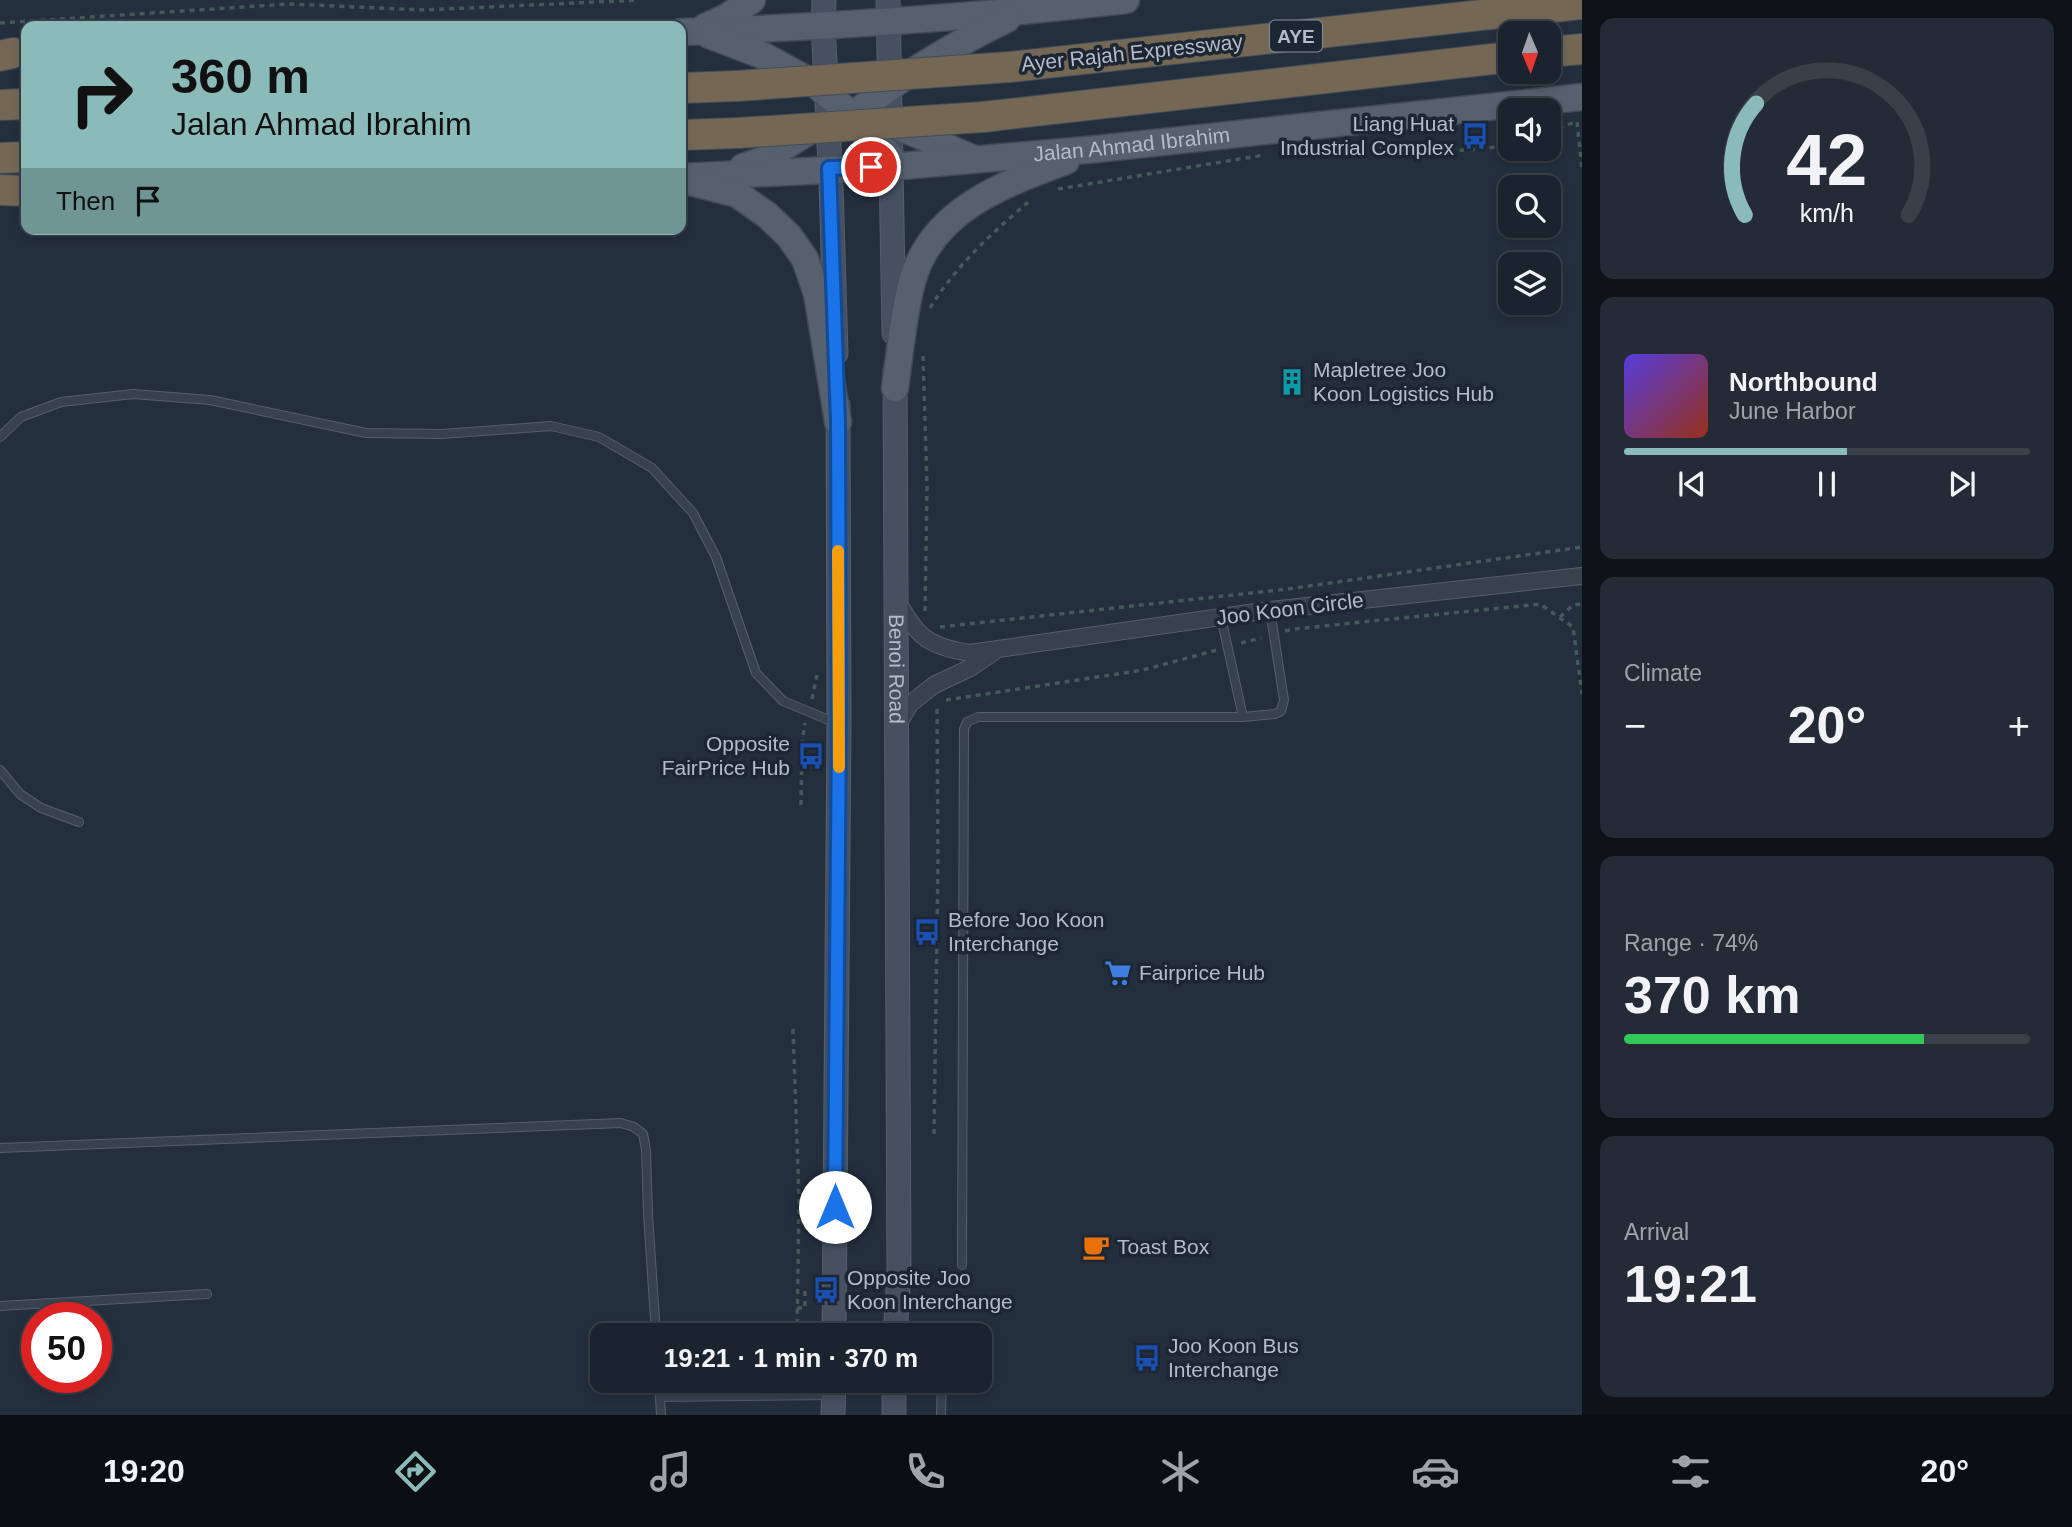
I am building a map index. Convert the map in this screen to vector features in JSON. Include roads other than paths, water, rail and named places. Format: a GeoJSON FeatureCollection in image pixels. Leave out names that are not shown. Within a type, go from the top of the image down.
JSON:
{"type":"FeatureCollection","features":[{"type":"Feature","properties":{"kind":"highway","name":"Ayer Rajah Expressway"},"geometry":{"type":"LineString","coordinates":[[686,88],[1010,67],[1582,4]]}},
{"type":"Feature","properties":{"kind":"highway"},"geometry":{"type":"LineString","coordinates":[[1561,51],[1582,49]]}},
{"type":"Feature","properties":{"kind":"highway","name":"AYE"},"geometry":{"type":"LineString","coordinates":[[686,135],[983,117],[1498,58]]}},
{"type":"Feature","properties":{"kind":"highway"},"geometry":{"type":"LineString","coordinates":[[0,105],[21,104]]}},
{"type":"Feature","properties":{"kind":"highway"},"geometry":{"type":"LineString","coordinates":[[0,158],[21,157]]}},
{"type":"Feature","properties":{"kind":"highway"},"geometry":{"type":"LineString","coordinates":[[0,190],[21,192]]}},
{"type":"Feature","properties":{"kind":"main road"},"geometry":{"type":"LineString","coordinates":[[689,31],[727,18],[752,0]]}},
{"type":"Feature","properties":{"kind":"main road"},"geometry":{"type":"LineString","coordinates":[[689,31],[823,12],[1126,0]]}},
{"type":"Feature","properties":{"kind":"main road"},"geometry":{"type":"LineString","coordinates":[[724,174],[763,160],[817,126],[839,105],[889,73],[963,40],[1012,6]]}},
{"type":"Feature","properties":{"kind":"main road","name":"Benoi Road"},"geometry":{"type":"LineString","coordinates":[[888,11],[895,388],[899,1260],[896,1323]]}},
{"type":"Feature","properties":{"kind":"main road"},"geometry":{"type":"LineString","coordinates":[[823,12],[839,105],[829,168],[838,422],[839,724],[834,1323]]}},
{"type":"Feature","properties":{"kind":"main road"},"geometry":{"type":"LineString","coordinates":[[689,31],[765,57],[815,84],[839,105],[891,162]]}},
{"type":"Feature","properties":{"kind":"main road"},"geometry":{"type":"LineString","coordinates":[[839,105],[977,159]]}},
{"type":"Feature","properties":{"kind":"main road","name":"Jalan Ahmad Ibrahim"},"geometry":{"type":"LineString","coordinates":[[686,178],[891,162],[977,159],[1230,136],[1580,113]]}},
{"type":"Feature","properties":{"kind":"main road"},"geometry":{"type":"LineString","coordinates":[[895,388],[913,279],[925,252],[940,229],[970,203],[1001,187],[1097,149]]}},
{"type":"Feature","properties":{"kind":"main road"},"geometry":{"type":"LineString","coordinates":[[686,179],[737,194],[768,215],[789,236],[805,259],[817,294],[838,422]]}},
{"type":"Feature","properties":{"kind":"main road"},"geometry":{"type":"LineString","coordinates":[[0,200],[21,194]]}},
{"type":"Feature","properties":{"kind":"main road"},"geometry":{"type":"LineString","coordinates":[[894,1393],[894,1415]]}},
{"type":"Feature","properties":{"kind":"street","name":"Joo Koon Circle"},"geometry":{"type":"LineString","coordinates":[[895,596],[908,621],[919,634],[926,632],[950,650],[970,653],[1270,610],[1582,576]]}},
{"type":"Feature","properties":{"kind":"street","name":"Joo Koon Circle"},"geometry":{"type":"LineString","coordinates":[[895,731],[910,704],[931,697],[934,685],[970,668],[999,649]]}},
{"type":"Feature","properties":{"kind":"lane"},"geometry":{"type":"LineString","coordinates":[[0,437],[21,417],[61,402],[133,394],[210,400],[366,433],[442,434],[551,426],[598,437],[652,468],[693,513],[716,557],[756,673],[783,701],[839,724]]}},
{"type":"Feature","properties":{"kind":"lane"},"geometry":{"type":"LineString","coordinates":[[961,1265],[964,743],[967,722],[978,717],[1244,717],[1275,714],[1281,711],[1284,700],[1270,610]]}},
{"type":"Feature","properties":{"kind":"lane"},"geometry":{"type":"LineString","coordinates":[[1221,617],[1244,717]]}},
{"type":"Feature","properties":{"kind":"lane"},"geometry":{"type":"LineString","coordinates":[[0,770],[20,794],[41,808],[79,822]]}},
{"type":"Feature","properties":{"kind":"lane"},"geometry":{"type":"LineString","coordinates":[[0,1148],[621,1123],[634,1127],[643,1134],[646,1150],[655,1323]]}},
{"type":"Feature","properties":{"kind":"lane"},"geometry":{"type":"LineString","coordinates":[[0,1306],[207,1294]]}},
{"type":"Feature","properties":{"kind":"lane"},"geometry":{"type":"LineString","coordinates":[[660,1393],[661,1415]]}},
{"type":"Feature","properties":{"kind":"lane"},"geometry":{"type":"LineString","coordinates":[[941,1415],[942,1393]]}},
{"type":"Feature","properties":{"kind":"lane"},"geometry":{"type":"LineString","coordinates":[[661,1397],[834,1397]]}},
{"type":"Feature","properties":{"kind":"place","name":"Liang Huat Industrial Complex"},"geometry":{"type":"Point","coordinates":[1475,136]}},
{"type":"Feature","properties":{"kind":"place","name":"Mapletree Joo Koon Logistics Hub"},"geometry":{"type":"Point","coordinates":[1292,382]}},
{"type":"Feature","properties":{"kind":"place","name":"Opposite FairPrice Hub"},"geometry":{"type":"Point","coordinates":[811,756]}},
{"type":"Feature","properties":{"kind":"place","name":"Before Joo Koon Interchange"},"geometry":{"type":"Point","coordinates":[927,932]}},
{"type":"Feature","properties":{"kind":"place","name":"Fairprice Hub"},"geometry":{"type":"Point","coordinates":[1118,973]}},
{"type":"Feature","properties":{"kind":"place","name":"Toast Box"},"geometry":{"type":"Point","coordinates":[1096,1247]}},
{"type":"Feature","properties":{"kind":"place","name":"Opposite Joo Koon Interchange"},"geometry":{"type":"Point","coordinates":[826,1290]}},
{"type":"Feature","properties":{"kind":"place","name":"Joo Koon Bus Interchange"},"geometry":{"type":"Point","coordinates":[1147,1358]}}]}
